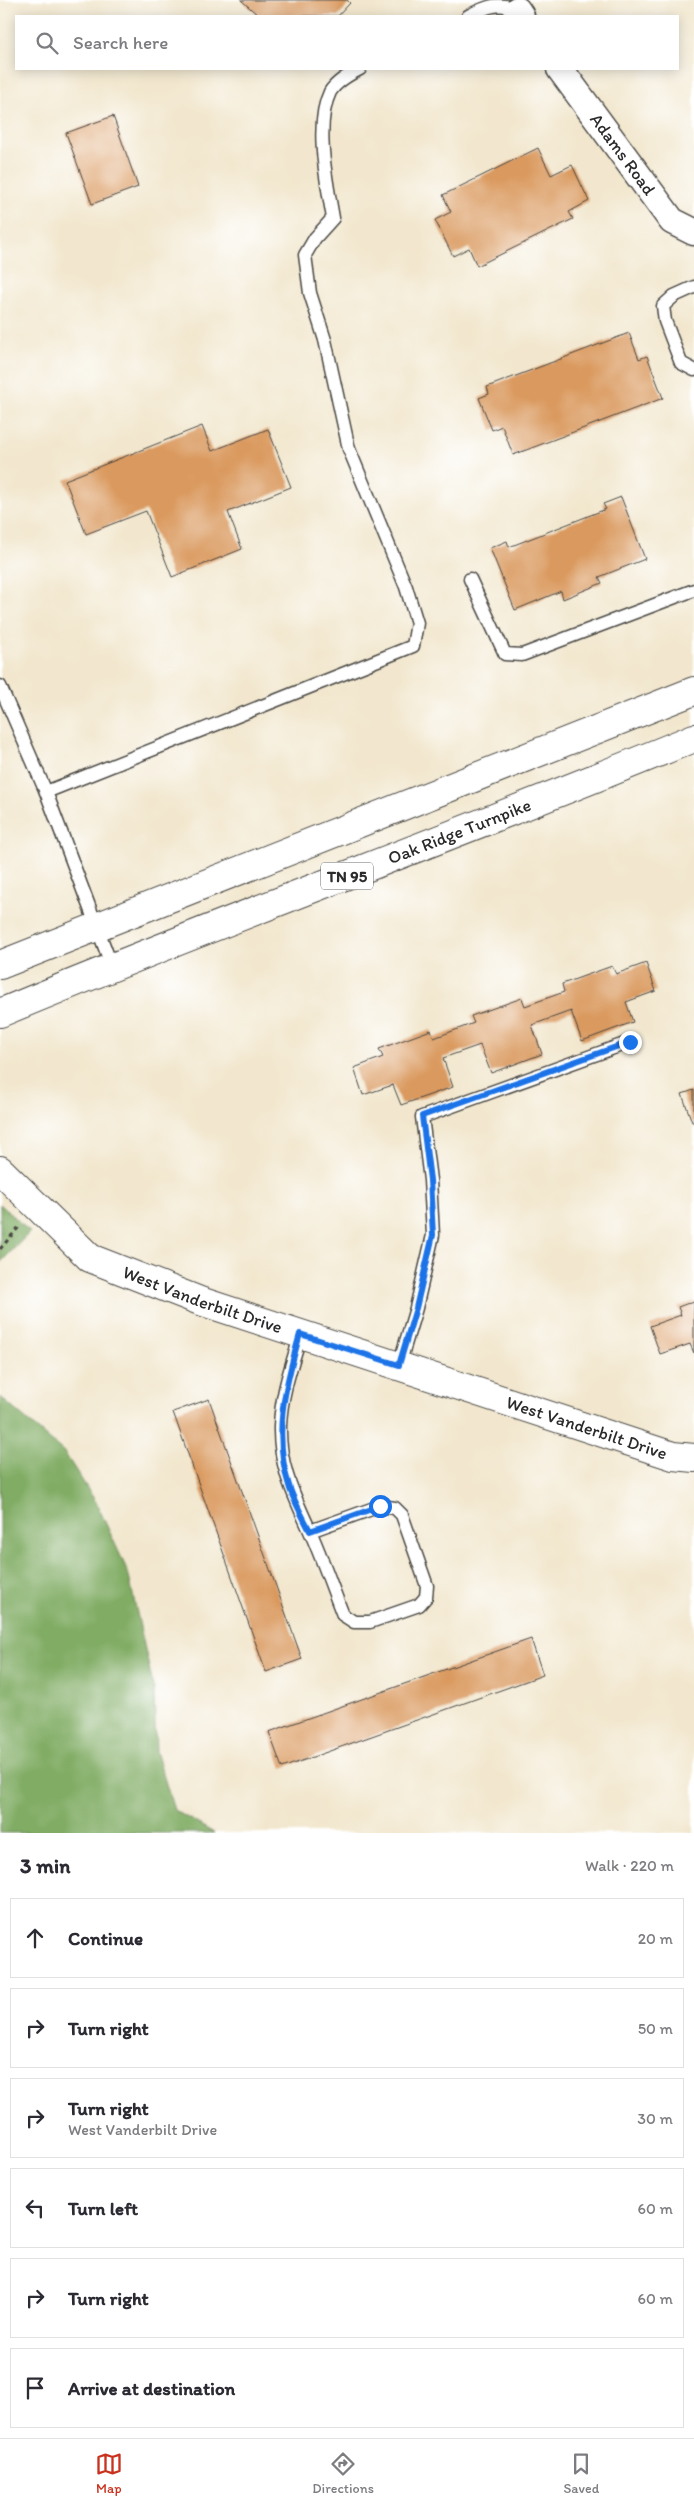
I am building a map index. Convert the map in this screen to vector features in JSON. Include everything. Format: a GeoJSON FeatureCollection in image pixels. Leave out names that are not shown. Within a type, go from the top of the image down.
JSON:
{"type":"FeatureCollection","features":[{"type":"Feature","properties":{"kind":"main road"},"geometry":{"type":"LineString","coordinates":[[0,965],[694,691]]}},
{"type":"Feature","properties":{"kind":"main road","name":"Oak Ridge Turnpike"},"geometry":{"type":"LineString","coordinates":[[0,1013],[112,966],[545,799],[694,738]]}},
{"type":"Feature","properties":{"kind":"main road","name":"West Vanderbilt Drive"},"geometry":{"type":"LineString","coordinates":[[0,1170],[90,1258],[200,1301],[673,1456],[694,1458]]}},
{"type":"Feature","properties":{"kind":"street","name":"Adams Road"},"geometry":{"type":"LineString","coordinates":[[561,70],[672,221],[694,232]]}},
{"type":"Feature","properties":{"kind":"lane"},"geometry":{"type":"LineString","coordinates":[[470,15],[492,4],[508,6],[519,13]]}},
{"type":"Feature","properties":{"kind":"lane"},"geometry":{"type":"LineString","coordinates":[[46,792],[413,646],[417,623],[406,587],[349,449],[325,340],[310,293],[305,255],[315,238],[333,218],[326,177],[322,122],[330,92],[347,75],[358,70]]}},
{"type":"Feature","properties":{"kind":"lane"},"geometry":{"type":"LineString","coordinates":[[694,287],[674,296],[663,306],[665,321],[681,363],[694,370]]}},
{"type":"Feature","properties":{"kind":"lane"},"geometry":{"type":"LineString","coordinates":[[470,580],[505,654],[522,655],[694,590]]}},
{"type":"Feature","properties":{"kind":"lane"},"geometry":{"type":"LineString","coordinates":[[0,686],[46,792],[112,966]]}},
{"type":"Feature","properties":{"kind":"lane"},"geometry":{"type":"LineString","coordinates":[[399,1365],[416,1308],[433,1235],[430,1180],[422,1116],[630,1042]]}},
{"type":"Feature","properties":{"kind":"lane"},"geometry":{"type":"LineString","coordinates":[[300,1334],[285,1388],[280,1426],[282,1462],[290,1490],[310,1531],[343,1615],[354,1622],[370,1622],[419,1605],[426,1597],[428,1586],[402,1515],[395,1508],[380,1506],[310,1531]]}},
{"type":"Feature","properties":{"kind":"green space"},"geometry":{"type":"Polygon","coordinates":[[[0,1204],[30,1232],[0,1263],[0,1204]]]}},
{"type":"Feature","properties":{"kind":"green space"},"geometry":{"type":"Polygon","coordinates":[[[0,1397],[64,1452],[96,1502],[128,1572],[154,1690],[156,1751],[174,1810],[214,1833],[0,1833],[0,1397]]]}},
{"type":"Feature","properties":{"kind":"building"},"geometry":{"type":"Polygon","coordinates":[[[241,0],[347,0],[350,3],[339,15],[258,15],[241,0]]]}},
{"type":"Feature","properties":{"kind":"building"},"geometry":{"type":"Polygon","coordinates":[[[113,116],[138,187],[92,204],[66,133],[113,116]]]}},
{"type":"Feature","properties":{"kind":"building"},"geometry":{"type":"Polygon","coordinates":[[[538,148],[551,175],[572,165],[589,201],[569,212],[573,219],[477,266],[469,248],[453,256],[435,220],[451,212],[443,195],[538,148]]]}},
{"type":"Feature","properties":{"kind":"building"},"geometry":{"type":"Polygon","coordinates":[[[629,333],[639,359],[647,356],[663,398],[513,455],[502,426],[492,430],[479,398],[489,394],[487,387],[629,333]]]}},
{"type":"Feature","properties":{"kind":"building"},"geometry":{"type":"Polygon","coordinates":[[[202,426],[212,451],[268,429],[291,487],[228,512],[242,549],[172,577],[146,511],[86,534],[65,480],[202,426]]]}},
{"type":"Feature","properties":{"kind":"building"},"geometry":{"type":"Polygon","coordinates":[[[621,497],[645,559],[599,577],[602,583],[563,599],[561,591],[515,610],[490,548],[507,541],[509,547],[606,509],[603,504],[621,497]]]}},
{"type":"Feature","properties":{"kind":"building"},"geometry":{"type":"Polygon","coordinates":[[[646,963],[656,991],[626,1002],[633,1022],[582,1041],[571,1011],[532,1025],[542,1054],[491,1073],[480,1045],[443,1058],[453,1087],[401,1105],[393,1085],[363,1095],[354,1068],[383,1057],[379,1049],[431,1030],[434,1038],[474,1023],[471,1016],[522,998],[525,1006],[564,992],[562,984],[612,966],[616,974],[646,963]]]}},
{"type":"Feature","properties":{"kind":"building"},"geometry":{"type":"Polygon","coordinates":[[[694,1090],[694,1122],[692,1122],[682,1094],[694,1090]]]}},
{"type":"Feature","properties":{"kind":"building"},"geometry":{"type":"Polygon","coordinates":[[[694,1301],[694,1353],[690,1344],[660,1354],[650,1326],[681,1315],[678,1307],[694,1301]]]}},
{"type":"Feature","properties":{"kind":"building"},"geometry":{"type":"Polygon","coordinates":[[[209,1399],[302,1659],[266,1672],[173,1412],[209,1399]]]}},
{"type":"Feature","properties":{"kind":"building"},"geometry":{"type":"Polygon","coordinates":[[[531,1639],[543,1675],[282,1768],[269,1732],[531,1639]]]}},
{"type":"Feature","properties":{"kind":"route"},"geometry":{"type":"LineString","coordinates":[[380,1506],[310,1531],[290,1490],[282,1462],[280,1426],[285,1388],[300,1334],[399,1365],[416,1308],[433,1235],[430,1180],[422,1116],[630,1042]]}}]}
